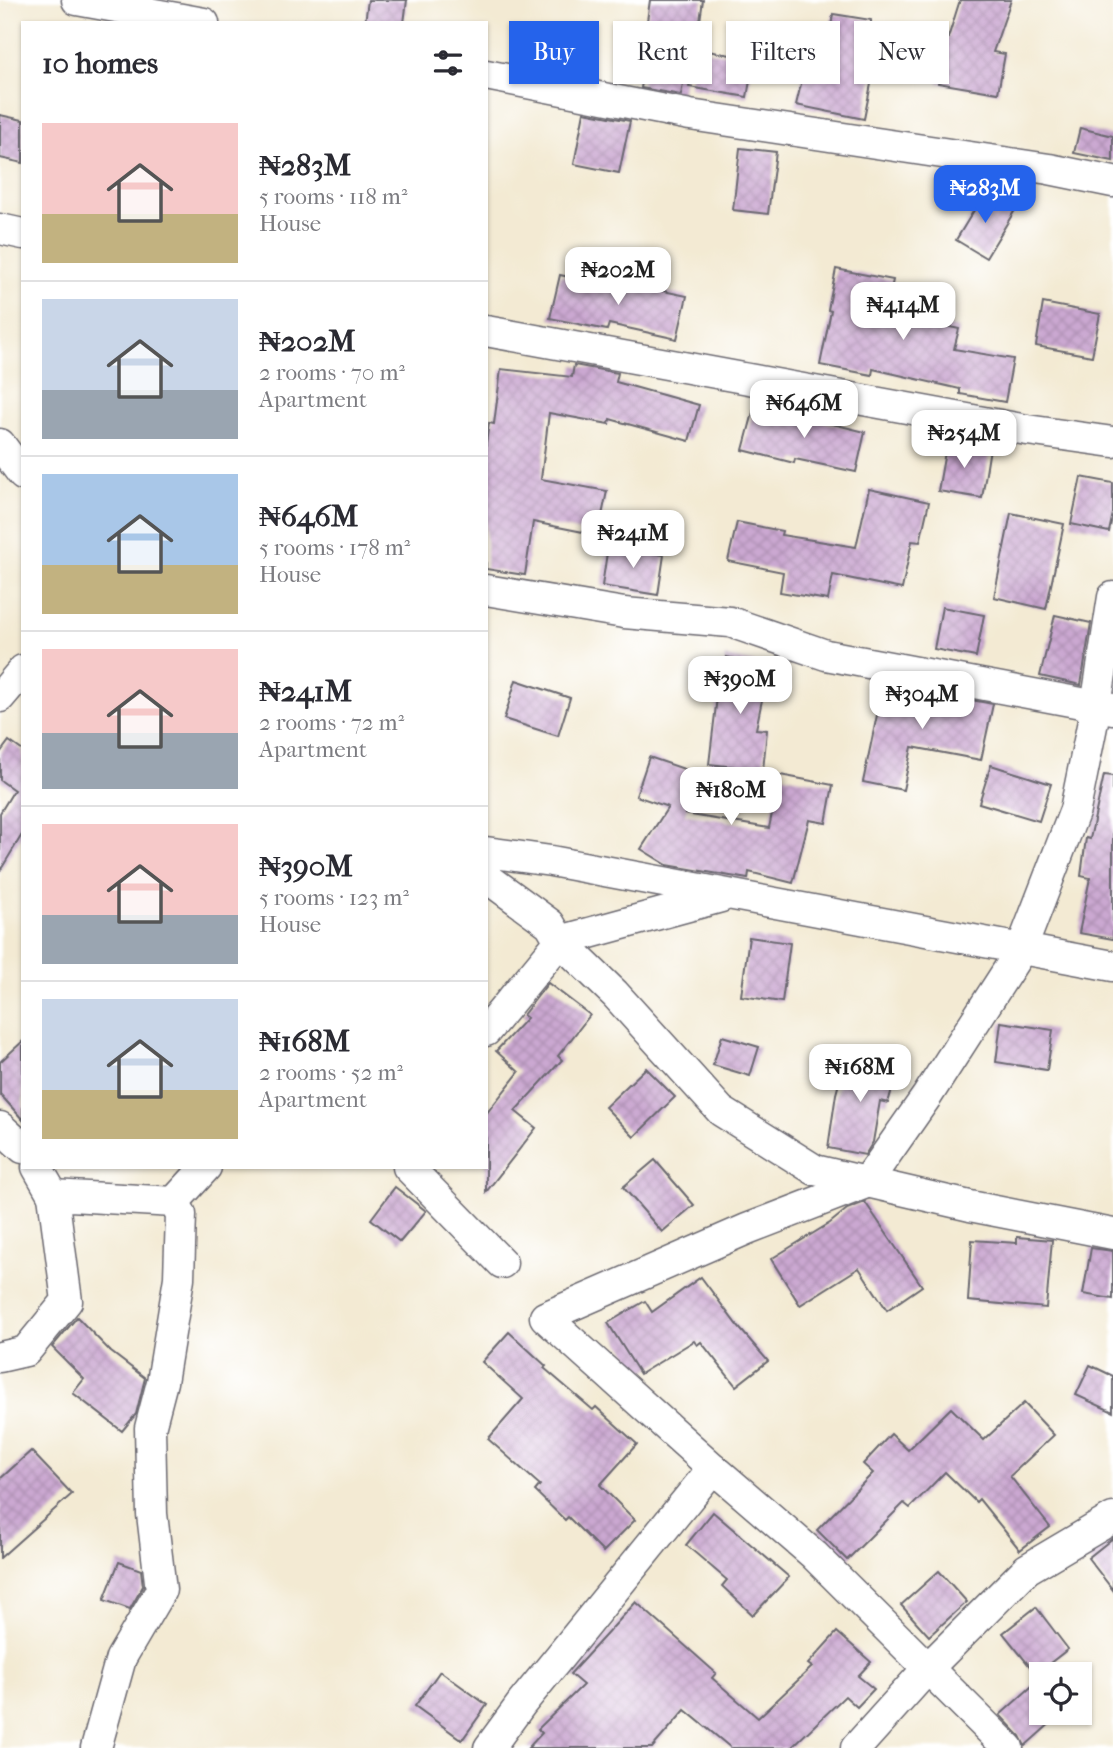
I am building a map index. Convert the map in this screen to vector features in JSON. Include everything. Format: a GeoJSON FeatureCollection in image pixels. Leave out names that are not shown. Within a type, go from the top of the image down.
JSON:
{"type":"FeatureCollection","features":[{"type":"Feature","properties":{"kind":"street"},"geometry":{"type":"LineString","coordinates":[[77,0],[193,21]]}},
{"type":"Feature","properties":{"kind":"street"},"geometry":{"type":"LineString","coordinates":[[488,75],[690,115],[1049,169],[1113,182]]}},
{"type":"Feature","properties":{"kind":"street"},"geometry":{"type":"LineString","coordinates":[[0,229],[21,234]]}},
{"type":"Feature","properties":{"kind":"street"},"geometry":{"type":"LineString","coordinates":[[488,331],[884,404],[1113,442]]}},
{"type":"Feature","properties":{"kind":"street"},"geometry":{"type":"LineString","coordinates":[[0,444],[21,472]]}},
{"type":"Feature","properties":{"kind":"street"},"geometry":{"type":"LineString","coordinates":[[488,590],[624,613],[730,622],[826,654],[1104,707]]}},
{"type":"Feature","properties":{"kind":"street"},"geometry":{"type":"LineString","coordinates":[[1008,1748],[814,1555],[545,1317],[747,1229],[866,1183],[927,1096],[1021,950],[1075,810],[1104,707],[1113,597]]}},
{"type":"Feature","properties":{"kind":"street"},"geometry":{"type":"LineString","coordinates":[[0,697],[21,672]]}},
{"type":"Feature","properties":{"kind":"street"},"geometry":{"type":"LineString","coordinates":[[488,852],[551,861],[1113,966]]}},
{"type":"Feature","properties":{"kind":"street"},"geometry":{"type":"LineString","coordinates":[[488,878],[550,924],[560,941],[615,994],[721,1111],[816,1170],[866,1183],[1113,1234]]}},
{"type":"Feature","properties":{"kind":"street"},"geometry":{"type":"LineString","coordinates":[[488,1029],[560,941],[729,894]]}},
{"type":"Feature","properties":{"kind":"street"},"geometry":{"type":"LineString","coordinates":[[0,1127],[21,1146]]}},
{"type":"Feature","properties":{"kind":"street"},"geometry":{"type":"LineString","coordinates":[[0,1357],[26,1351],[67,1301],[52,1195],[38,1169]]}},
{"type":"Feature","properties":{"kind":"street"},"geometry":{"type":"LineString","coordinates":[[174,1202],[204,1169]]}},
{"type":"Feature","properties":{"kind":"street"},"geometry":{"type":"LineString","coordinates":[[410,1169],[502,1263]]}},
{"type":"Feature","properties":{"kind":"street"},"geometry":{"type":"LineString","coordinates":[[52,1195],[174,1202]]}},
{"type":"Feature","properties":{"kind":"street"},"geometry":{"type":"LineString","coordinates":[[96,1748],[121,1658],[161,1590],[152,1514],[150,1428],[162,1382],[179,1278],[181,1214],[174,1202]]}},
{"type":"Feature","properties":{"kind":"street"},"geometry":{"type":"LineString","coordinates":[[489,1748],[522,1703],[713,1468]]}},
{"type":"Feature","properties":{"kind":"street"},"geometry":{"type":"LineString","coordinates":[[856,1748],[928,1668],[1027,1569],[1113,1518]]}},
{"type":"Feature","properties":{"kind":"building"},"geometry":{"type":"Polygon","coordinates":[[[368,0],[407,0],[404,21],[365,21],[368,0]]]}},
{"type":"Feature","properties":{"kind":"building"},"geometry":{"type":"Polygon","coordinates":[[[650,0],[703,0],[700,21],[647,21],[650,0]]]}},
{"type":"Feature","properties":{"kind":"building"},"geometry":{"type":"Polygon","coordinates":[[[960,0],[1011,0],[993,52],[1005,54],[998,93],[944,84],[949,84],[949,35],[960,0]]]}},
{"type":"Feature","properties":{"kind":"building"},"geometry":{"type":"Polygon","coordinates":[[[833,14],[871,20],[854,21],[854,84],[871,84],[864,119],[796,105],[801,84],[840,84],[840,21],[832,21],[833,14]]]}},
{"type":"Feature","properties":{"kind":"building"},"geometry":{"type":"Polygon","coordinates":[[[712,52],[726,54],[726,84],[749,84],[747,97],[689,87],[690,84],[712,84],[712,52]]]}},
{"type":"Feature","properties":{"kind":"building"},"geometry":{"type":"Polygon","coordinates":[[[642,84],[683,84],[681,95],[641,88],[642,84]]]}},
{"type":"Feature","properties":{"kind":"building"},"geometry":{"type":"Polygon","coordinates":[[[584,112],[630,121],[619,173],[574,164],[584,112]]]}},
{"type":"Feature","properties":{"kind":"building"},"geometry":{"type":"Polygon","coordinates":[[[0,115],[21,120],[21,163],[0,158],[0,115]]]}},
{"type":"Feature","properties":{"kind":"building"},"geometry":{"type":"Polygon","coordinates":[[[1080,128],[1113,136],[1113,161],[1074,153],[1080,128]]]}},
{"type":"Feature","properties":{"kind":"building"},"geometry":{"type":"Polygon","coordinates":[[[740,148],[776,152],[768,214],[733,210],[740,148]]]}},
{"type":"Feature","properties":{"kind":"building"},"geometry":{"type":"Polygon","coordinates":[[[985,192],[1015,210],[986,258],[956,240],[985,192]]]}},
{"type":"Feature","properties":{"kind":"building"},"geometry":{"type":"Polygon","coordinates":[[[836,269],[893,280],[886,312],[959,329],[954,349],[1013,359],[1005,402],[960,394],[960,389],[873,369],[872,375],[820,365],[836,269]]]}},
{"type":"Feature","properties":{"kind":"building"},"geometry":{"type":"Polygon","coordinates":[[[560,275],[628,290],[630,284],[687,296],[677,339],[609,324],[607,330],[550,318],[560,275]]]}},
{"type":"Feature","properties":{"kind":"building"},"geometry":{"type":"Polygon","coordinates":[[[1043,303],[1100,314],[1092,356],[1036,346],[1043,303]]]}},
{"type":"Feature","properties":{"kind":"building"},"geometry":{"type":"Polygon","coordinates":[[[574,365],[618,373],[616,382],[699,405],[689,441],[610,419],[609,424],[549,413],[541,479],[607,491],[598,535],[533,522],[525,575],[488,569],[488,430],[489,423],[494,424],[501,369],[572,377],[574,365]]]}},
{"type":"Feature","properties":{"kind":"building"},"geometry":{"type":"Polygon","coordinates":[[[768,408],[865,432],[856,472],[795,459],[794,463],[743,450],[754,409],[767,412],[768,408]]]}},
{"type":"Feature","properties":{"kind":"building"},"geometry":{"type":"Polygon","coordinates":[[[947,441],[990,448],[982,498],[938,491],[947,441]]]}},
{"type":"Feature","properties":{"kind":"building"},"geometry":{"type":"Polygon","coordinates":[[[1081,477],[1113,483],[1113,513],[1109,532],[1071,524],[1081,477]]]}},
{"type":"Feature","properties":{"kind":"building"},"geometry":{"type":"Polygon","coordinates":[[[869,489],[929,502],[920,542],[912,541],[902,589],[833,575],[828,600],[780,592],[783,572],[728,561],[737,522],[782,531],[781,535],[856,547],[869,489]]]}},
{"type":"Feature","properties":{"kind":"building"},"geometry":{"type":"Polygon","coordinates":[[[1011,513],[1064,524],[1046,609],[994,597],[1011,513]]]}},
{"type":"Feature","properties":{"kind":"building"},"geometry":{"type":"Polygon","coordinates":[[[608,546],[664,555],[658,595],[602,586],[608,546]]]}},
{"type":"Feature","properties":{"kind":"building"},"geometry":{"type":"Polygon","coordinates":[[[942,607],[984,615],[976,657],[934,649],[942,607]]]}},
{"type":"Feature","properties":{"kind":"building"},"geometry":{"type":"Polygon","coordinates":[[[1055,615],[1091,623],[1081,685],[1040,676],[1055,615]]]}},
{"type":"Feature","properties":{"kind":"building"},"geometry":{"type":"Polygon","coordinates":[[[726,657],[769,666],[756,729],[767,730],[763,770],[709,764],[717,697],[726,657]]]}},
{"type":"Feature","properties":{"kind":"building"},"geometry":{"type":"Polygon","coordinates":[[[516,680],[570,698],[558,736],[504,719],[516,680]]]}},
{"type":"Feature","properties":{"kind":"building"},"geometry":{"type":"Polygon","coordinates":[[[879,683],[993,704],[981,760],[912,747],[903,790],[863,782],[881,696],[876,695],[879,683]]]}},
{"type":"Feature","properties":{"kind":"building"},"geometry":{"type":"Polygon","coordinates":[[[9,741],[21,750],[21,836],[0,871],[0,813],[14,790],[0,780],[0,753],[9,741]]]}},
{"type":"Feature","properties":{"kind":"building"},"geometry":{"type":"Polygon","coordinates":[[[649,757],[699,774],[685,814],[769,828],[780,775],[833,785],[826,823],[809,820],[793,883],[749,872],[748,879],[667,865],[641,849],[668,807],[636,796],[649,757]]]}},
{"type":"Feature","properties":{"kind":"building"},"geometry":{"type":"Polygon","coordinates":[[[991,765],[1051,784],[1039,821],[979,803],[991,765]]]}},
{"type":"Feature","properties":{"kind":"building"},"geometry":{"type":"Polygon","coordinates":[[[1104,775],[1113,776],[1113,939],[1079,933],[1090,878],[1081,876],[1086,838],[1090,839],[1104,775]]]}},
{"type":"Feature","properties":{"kind":"building"},"geometry":{"type":"Polygon","coordinates":[[[749,937],[790,943],[782,1002],[741,996],[749,937]]]}},
{"type":"Feature","properties":{"kind":"building"},"geometry":{"type":"Polygon","coordinates":[[[548,983],[590,1015],[558,1056],[562,1060],[515,1111],[536,1128],[486,1192],[488,1111],[519,1072],[496,1051],[527,1018],[523,1015],[548,983]]]}},
{"type":"Feature","properties":{"kind":"building"},"geometry":{"type":"Polygon","coordinates":[[[1001,1022],[1053,1030],[1047,1070],[996,1062],[1001,1022]]]}},
{"type":"Feature","properties":{"kind":"building"},"geometry":{"type":"Polygon","coordinates":[[[722,1036],[759,1047],[750,1076],[713,1065],[722,1036]]]}},
{"type":"Feature","properties":{"kind":"building"},"geometry":{"type":"Polygon","coordinates":[[[21,1043],[21,1118],[0,1094],[0,1062],[21,1043]]]}},
{"type":"Feature","properties":{"kind":"building"},"geometry":{"type":"Polygon","coordinates":[[[847,1054],[898,1068],[888,1103],[880,1101],[873,1142],[865,1155],[828,1148],[836,1094],[847,1054]]]}},
{"type":"Feature","properties":{"kind":"building"},"geometry":{"type":"Polygon","coordinates":[[[646,1068],[675,1097],[634,1137],[605,1107],[646,1068]]]}},
{"type":"Feature","properties":{"kind":"building"},"geometry":{"type":"Polygon","coordinates":[[[655,1160],[694,1205],[662,1232],[623,1187],[655,1160]]]}},
{"type":"Feature","properties":{"kind":"building"},"geometry":{"type":"Polygon","coordinates":[[[395,1187],[426,1211],[400,1242],[371,1219],[395,1187]]]}},
{"type":"Feature","properties":{"kind":"building"},"geometry":{"type":"Polygon","coordinates":[[[865,1202],[922,1286],[887,1310],[859,1268],[800,1305],[771,1259],[830,1223],[847,1209],[865,1202]]]}},
{"type":"Feature","properties":{"kind":"building"},"geometry":{"type":"Polygon","coordinates":[[[1017,1237],[1052,1240],[1046,1308],[968,1301],[972,1240],[1017,1243],[1017,1237]]]}},
{"type":"Feature","properties":{"kind":"building"},"geometry":{"type":"Polygon","coordinates":[[[1091,1248],[1113,1251],[1113,1299],[1083,1294],[1091,1248]]]}},
{"type":"Feature","properties":{"kind":"building"},"geometry":{"type":"Polygon","coordinates":[[[701,1277],[768,1361],[736,1386],[701,1342],[697,1345],[694,1341],[640,1374],[608,1323],[645,1301],[652,1312],[701,1277]]]}},
{"type":"Feature","properties":{"kind":"building"},"geometry":{"type":"Polygon","coordinates":[[[77,1317],[111,1352],[145,1378],[136,1414],[122,1431],[73,1393],[84,1379],[52,1347],[77,1317]]]}},
{"type":"Feature","properties":{"kind":"building"},"geometry":{"type":"Polygon","coordinates":[[[509,1332],[546,1366],[544,1368],[593,1410],[596,1407],[637,1444],[600,1485],[635,1520],[603,1552],[568,1517],[565,1520],[535,1491],[540,1485],[488,1439],[523,1399],[482,1362],[509,1332]]]}},
{"type":"Feature","properties":{"kind":"building"},"geometry":{"type":"Polygon","coordinates":[[[1090,1365],[1113,1376],[1113,1412],[1076,1395],[1090,1365]]]}},
{"type":"Feature","properties":{"kind":"building"},"geometry":{"type":"Polygon","coordinates":[[[1024,1403],[1054,1435],[1010,1476],[1050,1527],[1020,1550],[979,1499],[976,1502],[945,1472],[910,1508],[904,1503],[847,1560],[817,1530],[873,1473],[863,1464],[891,1434],[908,1450],[951,1408],[984,1440],[1024,1403]]]}},
{"type":"Feature","properties":{"kind":"building"},"geometry":{"type":"Polygon","coordinates":[[[31,1451],[72,1494],[0,1558],[0,1479],[31,1451]]]}},
{"type":"Feature","properties":{"kind":"building"},"geometry":{"type":"Polygon","coordinates":[[[713,1512],[789,1577],[753,1615],[722,1586],[727,1580],[686,1545],[713,1512]]]}},
{"type":"Feature","properties":{"kind":"building"},"geometry":{"type":"Polygon","coordinates":[[[1113,1538],[1113,1590],[1088,1558],[1113,1538]]]}},
{"type":"Feature","properties":{"kind":"building"},"geometry":{"type":"Polygon","coordinates":[[[119,1562],[141,1570],[143,1586],[130,1609],[104,1600],[119,1562]]]}},
{"type":"Feature","properties":{"kind":"building"},"geometry":{"type":"Polygon","coordinates":[[[939,1571],[967,1602],[929,1636],[901,1605],[939,1571]]]}},
{"type":"Feature","properties":{"kind":"building"},"geometry":{"type":"Polygon","coordinates":[[[636,1602],[716,1673],[712,1678],[758,1718],[812,1667],[808,1664],[837,1632],[871,1662],[858,1676],[874,1689],[857,1707],[845,1696],[791,1748],[731,1748],[685,1710],[652,1748],[528,1748],[542,1733],[538,1729],[583,1685],[570,1674],[636,1602]]]}},
{"type":"Feature","properties":{"kind":"building"},"geometry":{"type":"Polygon","coordinates":[[[1036,1607],[1068,1649],[1051,1662],[1029,1662],[1029,1665],[1003,1633],[1036,1607]]]}},
{"type":"Feature","properties":{"kind":"building"},"geometry":{"type":"Polygon","coordinates":[[[440,1671],[487,1705],[462,1740],[415,1706],[440,1671]]]}},
{"type":"Feature","properties":{"kind":"building"},"geometry":{"type":"Polygon","coordinates":[[[1029,1689],[1029,1725],[1049,1725],[1025,1746],[1020,1736],[1000,1715],[1029,1689]]]}}]}
